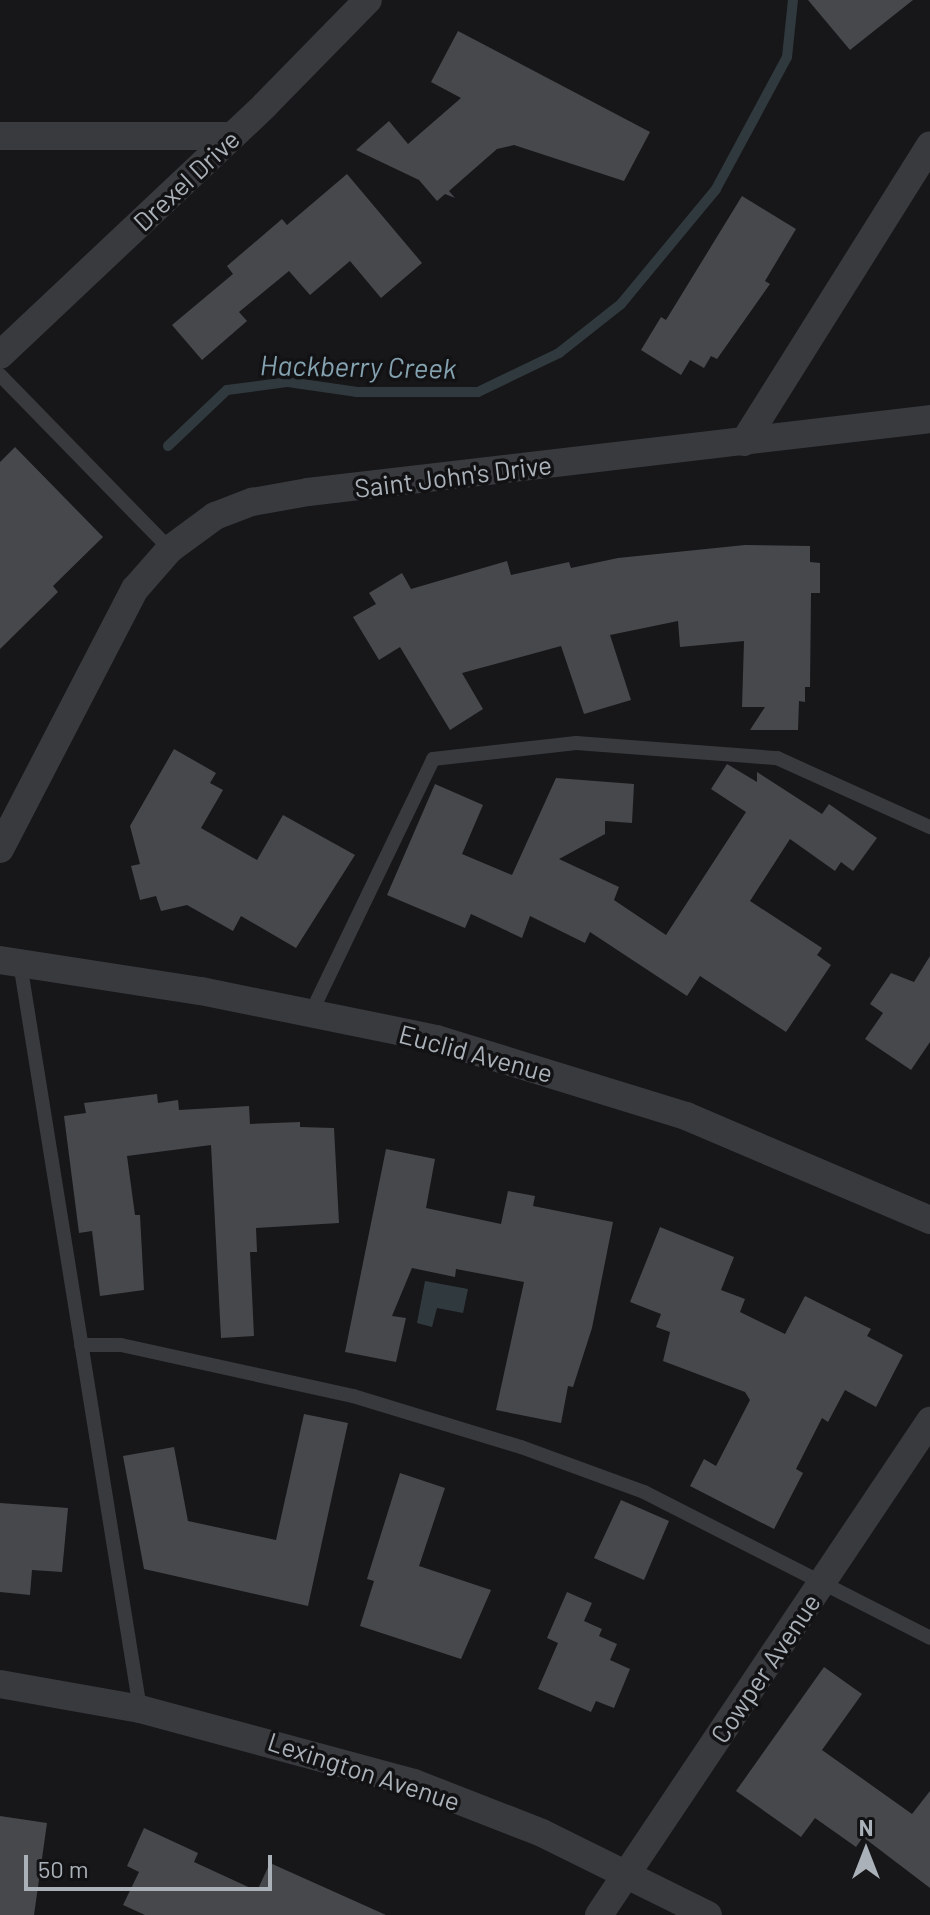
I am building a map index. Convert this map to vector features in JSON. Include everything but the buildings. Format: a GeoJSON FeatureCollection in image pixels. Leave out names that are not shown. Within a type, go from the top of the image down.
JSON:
{"type":"FeatureCollection","features":[{"type":"Feature","properties":{"kind":"street","name":"Drexel Drive"},"geometry":{"type":"LineString","coordinates":[[0,355],[232,136],[368,0]]}},
{"type":"Feature","properties":{"kind":"street"},"geometry":{"type":"LineString","coordinates":[[0,136],[232,136]]}},
{"type":"Feature","properties":{"kind":"street"},"geometry":{"type":"LineString","coordinates":[[744,442],[930,145]]}},
{"type":"Feature","properties":{"kind":"street","name":"Saint John's Drive"},"geometry":{"type":"LineString","coordinates":[[0,849],[135,589],[170,549],[215,516],[252,502],[930,419]]}},
{"type":"Feature","properties":{"kind":"street"},"geometry":{"type":"LineString","coordinates":[[899,424],[930,436]]}},
{"type":"Feature","properties":{"kind":"street","name":"Euclid Avenue"},"geometry":{"type":"LineString","coordinates":[[10,961],[311,1013],[436,1039],[686,1116],[930,1220]]}},
{"type":"Feature","properties":{"kind":"street","name":"Cowper Avenue"},"geometry":{"type":"LineString","coordinates":[[599,1915],[930,1421]]}},
{"type":"Feature","properties":{"kind":"street","name":"Lexington Avenue"},"geometry":{"type":"LineString","coordinates":[[0,1684],[140,1709],[414,1783],[627,1873],[708,1915]]}},
{"type":"Feature","properties":{"kind":"lane"},"geometry":{"type":"LineString","coordinates":[[0,375],[170,549]]}},
{"type":"Feature","properties":{"kind":"lane"},"geometry":{"type":"LineString","coordinates":[[311,1013],[433,759],[576,743],[777,758],[930,827]]}},
{"type":"Feature","properties":{"kind":"lane"},"geometry":{"type":"LineString","coordinates":[[10,961],[81,1345],[140,1709]]}},
{"type":"Feature","properties":{"kind":"lane"},"geometry":{"type":"LineString","coordinates":[[81,1345],[121,1345],[353,1396],[521,1447],[644,1492],[825,1580],[930,1638]]}},
{"type":"Feature","properties":{"kind":"shaded area"},"geometry":{"type":"Polygon","coordinates":[[[425,1281],[468,1289],[463,1313],[437,1308],[432,1327],[417,1323],[425,1281]]]}},
{"type":"Feature","properties":{"kind":"waterway","name":"Hackberry Creek"},"geometry":{"type":"LineString","coordinates":[[168,446],[227,390],[288,382],[357,392],[478,392],[559,353],[621,304],[716,189],[787,57],[793,0]]}}]}
